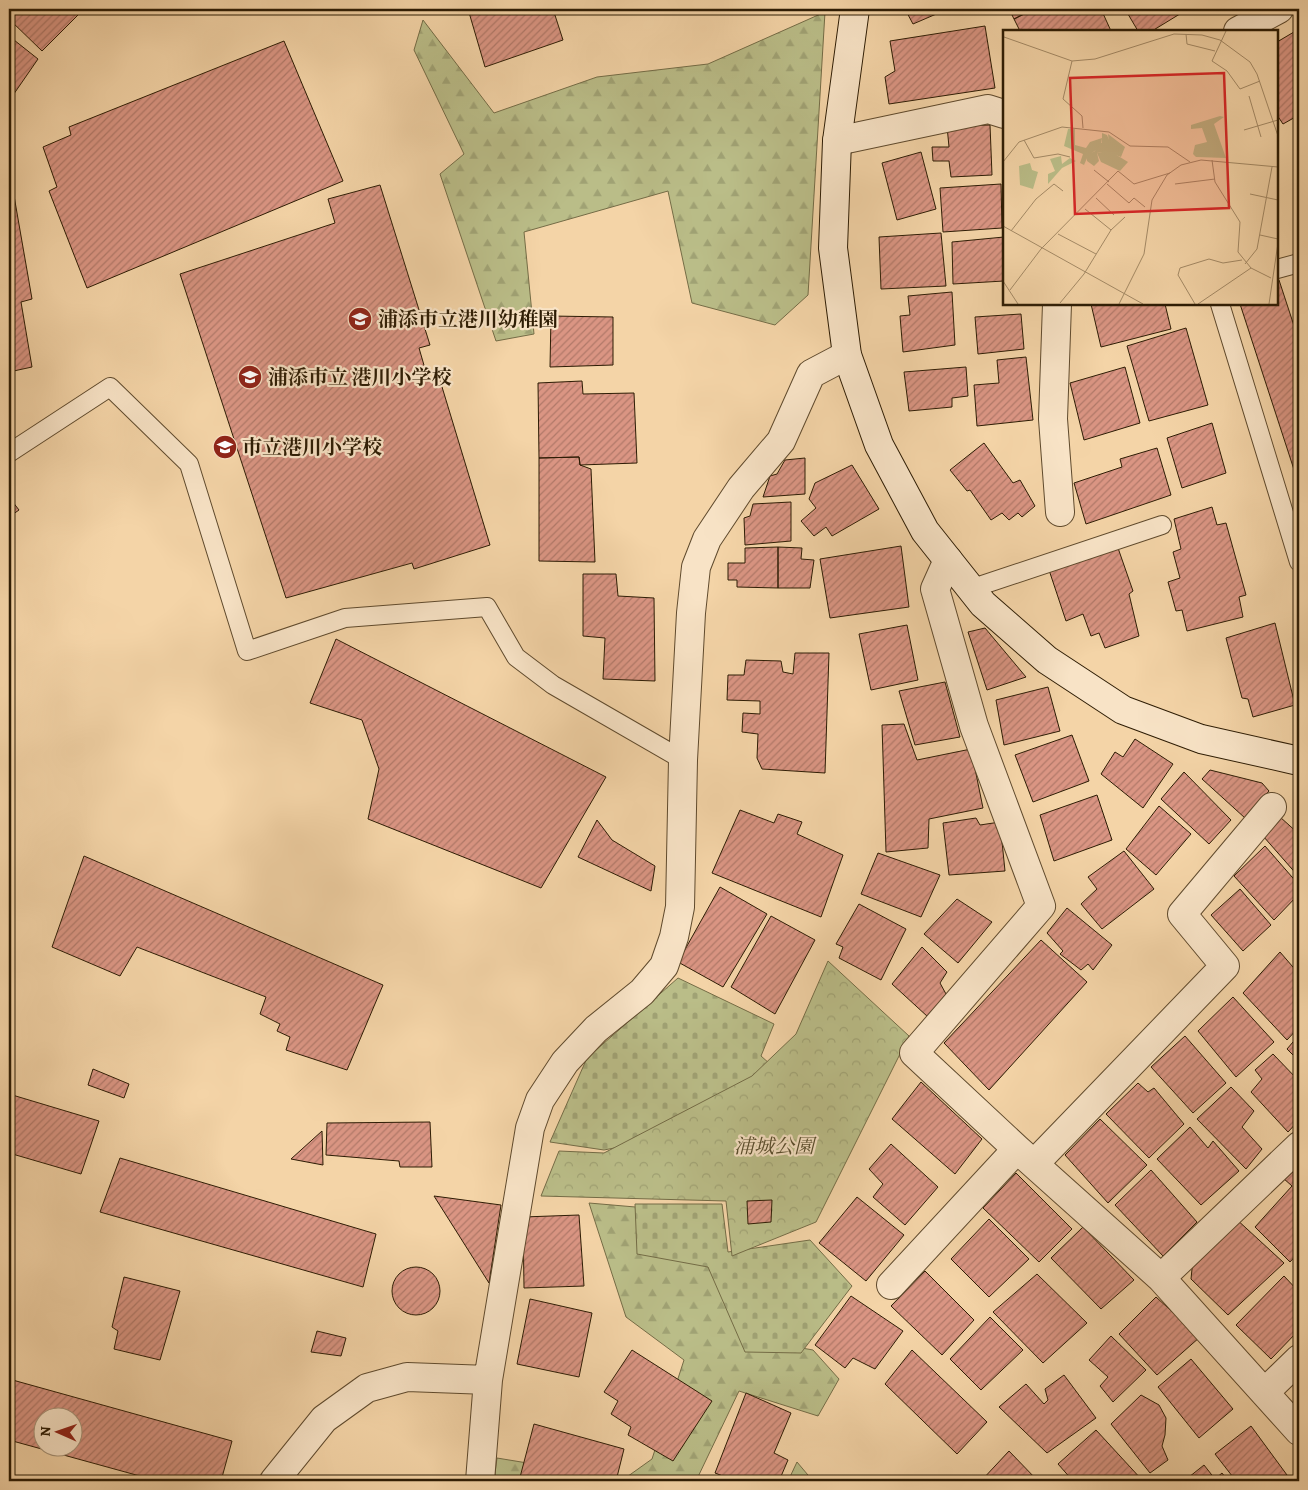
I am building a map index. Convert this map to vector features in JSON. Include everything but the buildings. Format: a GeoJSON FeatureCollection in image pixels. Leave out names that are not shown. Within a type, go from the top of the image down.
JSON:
{"type":"FeatureCollection","features":[{"type":"Feature","properties":{"kind":"street"},"geometry":{"type":"LineString","coordinates":[[855,9],[837,141],[833,248],[847,355],[879,445],[925,531],[983,604],[1047,660],[1123,710],[1201,739],[1299,761]]}},
{"type":"Feature","properties":{"kind":"street"},"geometry":{"type":"LineString","coordinates":[[1240,30],[1279,9]]}},
{"type":"Feature","properties":{"kind":"street"},"geometry":{"type":"LineString","coordinates":[[837,141],[988,109],[1003,114]]}},
{"type":"Feature","properties":{"kind":"street"},"geometry":{"type":"LineString","coordinates":[[1057,305],[1053,420],[1060,512]]}},
{"type":"Feature","properties":{"kind":"street"},"geometry":{"type":"LineString","coordinates":[[480,1481],[488,1380],[530,1128],[540,1100],[565,1062],[596,1029],[642,992],[664,966],[674,936],[680,907],[683,760],[691,613],[696,567],[707,538],[741,488],[781,441],[811,374],[847,355]]}},
{"type":"Feature","properties":{"kind":"street"},"geometry":{"type":"LineString","coordinates":[[948,560],[935,590],[974,726],[1040,906],[914,1053],[1161,1278],[1299,1431]]}},
{"type":"Feature","properties":{"kind":"street"},"geometry":{"type":"LineString","coordinates":[[891,1285],[1225,966],[1182,914],[1272,807]]}},
{"type":"Feature","properties":{"kind":"street"},"geometry":{"type":"LineString","coordinates":[[1161,1278],[1299,1146]]}},
{"type":"Feature","properties":{"kind":"street"},"geometry":{"type":"LineString","coordinates":[[1265,1392],[1299,1360]]}},
{"type":"Feature","properties":{"kind":"street"},"geometry":{"type":"LineString","coordinates":[[274,1481],[324,1419],[367,1388],[406,1377],[488,1380]]}},
{"type":"Feature","properties":{"kind":"lane"},"geometry":{"type":"LineString","coordinates":[[1278,269],[1299,262]]}},
{"type":"Feature","properties":{"kind":"lane"},"geometry":{"type":"LineString","coordinates":[[1220,305],[1299,562]]}},
{"type":"Feature","properties":{"kind":"lane"},"geometry":{"type":"LineString","coordinates":[[9,453],[110,387],[189,464],[247,651],[345,618],[487,607],[516,657],[552,685],[683,760]]}},
{"type":"Feature","properties":{"kind":"lane"},"geometry":{"type":"LineString","coordinates":[[970,589],[1162,525]]}},
{"type":"Feature","properties":{"kind":"green space"},"geometry":{"type":"Polygon","coordinates":[[[825,12],[808,295],[775,325],[692,303],[668,191],[524,232],[534,334],[496,341],[440,174],[464,154],[414,50],[423,20],[494,113],[597,77],[708,64],[825,12]]]}},
{"type":"Feature","properties":{"kind":"green space","name":"浦城公園"},"geometry":{"type":"Polygon","coordinates":[[[828,961],[909,1036],[816,1222],[732,1256],[726,1201],[541,1196],[559,1151],[604,1153],[752,1076],[796,1034],[828,961]]]}},
{"type":"Feature","properties":{"kind":"green space"},"geometry":{"type":"Polygon","coordinates":[[[678,978],[774,1024],[761,1056],[779,1072],[731,1125],[604,1150],[550,1142],[587,1058],[678,978]]]}},
{"type":"Feature","properties":{"kind":"green space"},"geometry":{"type":"Polygon","coordinates":[[[589,1203],[670,1210],[757,1340],[813,1350],[839,1379],[818,1416],[739,1391],[696,1481],[494,1481],[497,1458],[624,1479],[652,1459],[684,1360],[626,1317],[589,1203]]]}},
{"type":"Feature","properties":{"kind":"green space"},"geometry":{"type":"Polygon","coordinates":[[[635,1204],[722,1204],[728,1252],[810,1240],[852,1286],[801,1353],[745,1352],[708,1267],[637,1254],[635,1204]]]}},
{"type":"Feature","properties":{"kind":"green space"},"geometry":{"type":"Polygon","coordinates":[[[797,1462],[813,1481],[788,1481],[797,1462]]]}},
{"type":"Feature","properties":{"kind":"place","name":"浦添市立港川幼稚園"},"geometry":{"type":"Point","coordinates":[360,319]}},
{"type":"Feature","properties":{"kind":"place","name":"浦添市立 港川小学校"},"geometry":{"type":"Point","coordinates":[250,377]}},
{"type":"Feature","properties":{"kind":"place","name":"市立港川小学校"},"geometry":{"type":"Point","coordinates":[225,447]}}]}
